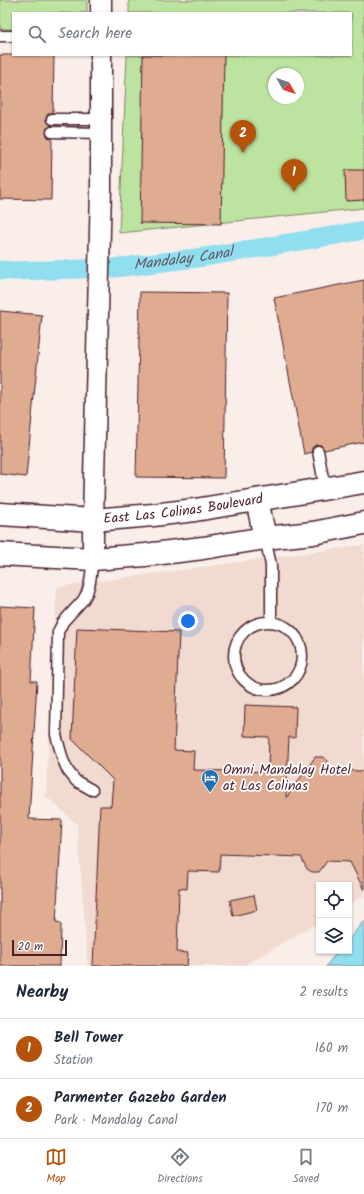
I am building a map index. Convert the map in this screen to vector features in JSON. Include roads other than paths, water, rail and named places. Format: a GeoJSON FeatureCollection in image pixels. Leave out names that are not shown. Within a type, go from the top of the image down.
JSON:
{"type":"FeatureCollection","features":[{"type":"Feature","properties":{"kind":"main road","name":"East Las Colinas Boulevard"},"geometry":{"type":"LineString","coordinates":[[0,514],[93,520],[153,516],[364,482]]}},
{"type":"Feature","properties":{"kind":"main road"},"geometry":{"type":"LineString","coordinates":[[257,500],[265,538]]}},
{"type":"Feature","properties":{"kind":"main road"},"geometry":{"type":"LineString","coordinates":[[0,554],[94,559],[145,555],[203,548],[265,538],[313,533],[364,523]]}},
{"type":"Feature","properties":{"kind":"street"},"geometry":{"type":"LineString","coordinates":[[101,0],[101,12]]}},
{"type":"Feature","properties":{"kind":"street"},"geometry":{"type":"LineString","coordinates":[[94,559],[93,520],[101,188],[101,56]]}},
{"type":"Feature","properties":{"kind":"lane"},"geometry":{"type":"LineString","coordinates":[[0,36],[12,36]]}},
{"type":"Feature","properties":{"kind":"lane"},"geometry":{"type":"LineString","coordinates":[[52,119],[101,126]]}},
{"type":"Feature","properties":{"kind":"lane"},"geometry":{"type":"LineString","coordinates":[[52,132],[101,126]]}},
{"type":"Feature","properties":{"kind":"lane"},"geometry":{"type":"LineString","coordinates":[[318,451],[325,489]]}},
{"type":"Feature","properties":{"kind":"lane"},"geometry":{"type":"LineString","coordinates":[[265,538],[271,565],[271,622]]}},
{"type":"Feature","properties":{"kind":"lane"},"geometry":{"type":"LineString","coordinates":[[92,790],[76,781],[68,771],[63,760],[56,735],[58,632],[64,622],[88,593],[94,559]]}},
{"type":"Feature","properties":{"kind":"lane"},"geometry":{"type":"LineString","coordinates":[[271,622],[282,624],[291,630],[298,639],[302,649],[302,660],[299,671],[293,680],[284,686],[273,689],[262,689],[251,685],[242,677],[236,668],[234,657],[236,645],[241,635],[249,627],[260,623],[271,622]]}},
{"type":"Feature","properties":{"kind":"water"},"geometry":{"type":"Polygon","coordinates":[[[364,921],[364,966],[326,966],[336,954],[352,954],[352,935],[364,921]]]}},
{"type":"Feature","properties":{"kind":"waterway","name":"Mandalay Canal"},"geometry":{"type":"LineString","coordinates":[[0,270],[14,271],[114,268],[204,257],[364,230]]}},
{"type":"Feature","properties":{"kind":"place","name":"Parmenter Gazebo Garden"},"geometry":{"type":"Point","coordinates":[243,153]}},
{"type":"Feature","properties":{"kind":"place","name":"Bell Tower"},"geometry":{"type":"Point","coordinates":[294,192]}},
{"type":"Feature","properties":{"kind":"place","name":"Omni Mandalay Hotel at Las Colinas"},"geometry":{"type":"Point","coordinates":[210,793]}}]}
